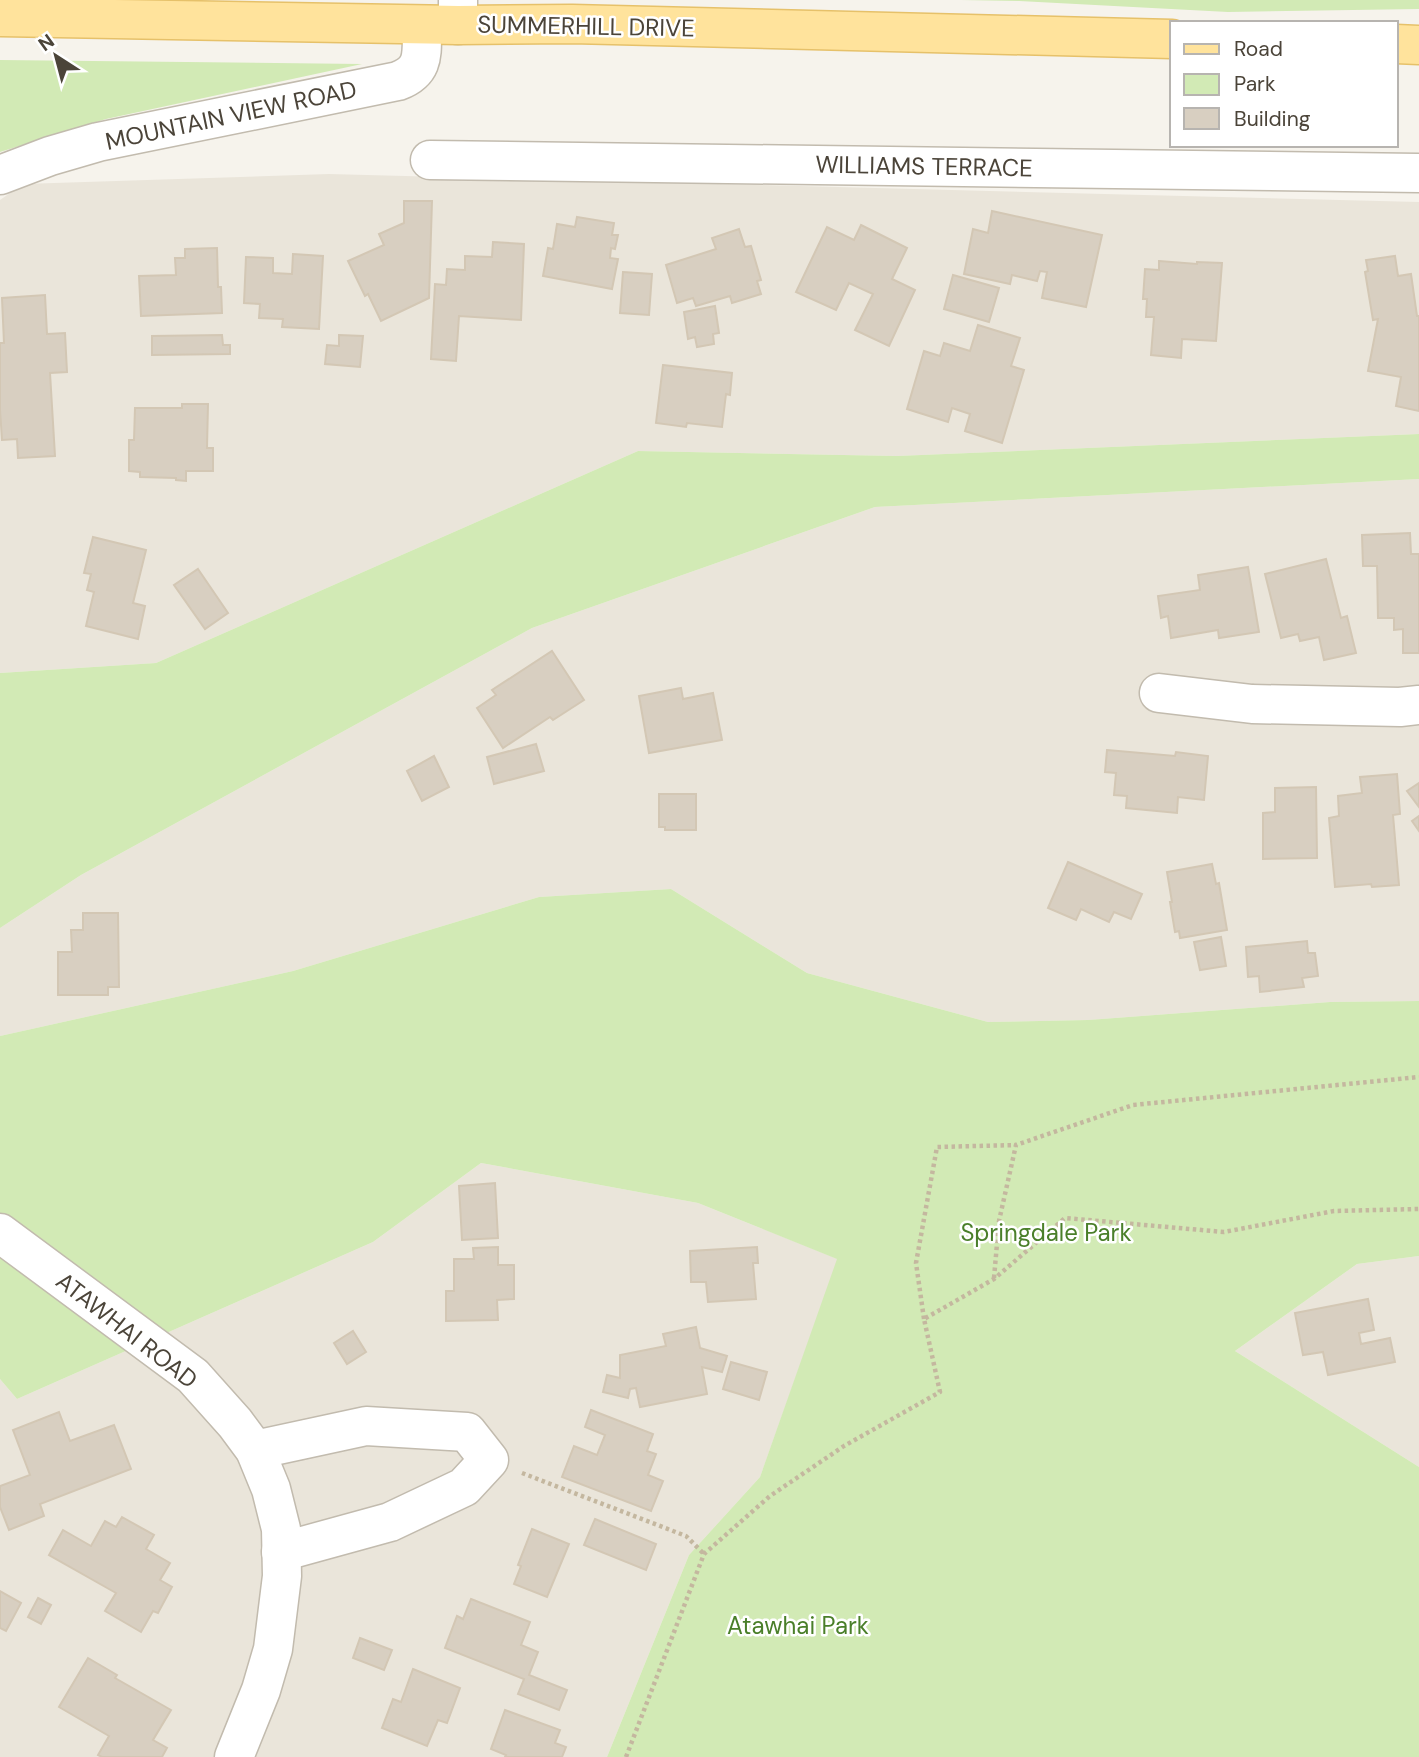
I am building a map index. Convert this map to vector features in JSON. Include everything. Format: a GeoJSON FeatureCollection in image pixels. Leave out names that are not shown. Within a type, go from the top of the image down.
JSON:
{"type":"FeatureCollection","features":[{"type":"Feature","properties":{"kind":"main road","name":"SUMMERHILL DRIVE"},"geometry":{"type":"LineString","coordinates":[[0,17],[446,17],[572,24],[1170,39]]}},
{"type":"Feature","properties":{"kind":"main road"},"geometry":{"type":"LineString","coordinates":[[1398,44],[1419,45]]}},
{"type":"Feature","properties":{"kind":"street","name":"MOUNTAIN VIEW ROAD"},"geometry":{"type":"LineString","coordinates":[[0,174],[98,142],[398,81],[409,77],[417,69],[446,17]]}},
{"type":"Feature","properties":{"kind":"street","name":"WILLIAMS TERRACE"},"geometry":{"type":"LineString","coordinates":[[430,160],[1419,173]]}},
{"type":"Feature","properties":{"kind":"street"},"geometry":{"type":"LineString","coordinates":[[1159,693],[1251,704],[1400,707],[1419,705]]}},
{"type":"Feature","properties":{"kind":"street","name":"ATAWHAI ROAD"},"geometry":{"type":"LineString","coordinates":[[0,1233],[192,1376],[256,1450],[271,1489],[281,1529],[282,1576],[273,1649],[261,1690],[234,1757]]}},
{"type":"Feature","properties":{"kind":"street"},"geometry":{"type":"LineString","coordinates":[[256,1450],[366,1426],[467,1432],[489,1460],[464,1487],[390,1522],[281,1552]]}},
{"type":"Feature","properties":{"kind":"path"},"geometry":{"type":"LineString","coordinates":[[626,1757],[704,1554],[771,1496],[844,1446],[940,1392],[924,1319],[916,1263],[937,1147],[1016,1145],[1133,1105],[1419,1077]]}},
{"type":"Feature","properties":{"kind":"path"},"geometry":{"type":"LineString","coordinates":[[994,1279],[999,1221],[1016,1145]]}},
{"type":"Feature","properties":{"kind":"path"},"geometry":{"type":"LineString","coordinates":[[924,1319],[994,1279],[1065,1218],[1224,1232],[1334,1211],[1419,1209]]}},
{"type":"Feature","properties":{"kind":"path"},"geometry":{"type":"LineString","coordinates":[[489,1460],[686,1536],[704,1554]]}},
{"type":"Feature","properties":{"kind":"shaded area"},"geometry":{"type":"Polygon","coordinates":[[[329,174],[1419,202],[1419,434],[897,456],[638,451],[156,663],[0,673],[0,200],[23,184],[329,174]]]}},
{"type":"Feature","properties":{"kind":"shaded area"},"geometry":{"type":"Polygon","coordinates":[[[1419,479],[1419,1001],[1330,1002],[1088,1020],[988,1022],[807,973],[671,889],[539,897],[293,971],[0,1036],[0,928],[81,875],[532,628],[875,507],[1419,479]]]}},
{"type":"Feature","properties":{"kind":"shaded area"},"geometry":{"type":"Polygon","coordinates":[[[481,1163],[698,1203],[838,1259],[760,1477],[689,1555],[607,1757],[0,1757],[0,1379],[17,1399],[373,1242],[481,1163]]]}},
{"type":"Feature","properties":{"kind":"shaded area"},"geometry":{"type":"Polygon","coordinates":[[[1419,1256],[1419,1467],[1235,1351],[1357,1264],[1419,1256]]]}},
{"type":"Feature","properties":{"kind":"green space"},"geometry":{"type":"Polygon","coordinates":[[[961,0],[1419,0],[1419,9],[1228,12],[961,0]]]}},
{"type":"Feature","properties":{"kind":"green space"},"geometry":{"type":"Polygon","coordinates":[[[0,60],[362,64],[106,119],[0,152],[0,60]]]}},
{"type":"Feature","properties":{"kind":"green space"},"geometry":{"type":"Polygon","coordinates":[[[1419,434],[1419,479],[875,507],[532,628],[81,875],[0,928],[0,673],[156,663],[638,451],[897,456],[1419,434]]]}},
{"type":"Feature","properties":{"kind":"green space"},"geometry":{"type":"Polygon","coordinates":[[[671,889],[807,973],[988,1022],[1088,1020],[1330,1002],[1419,1001],[1419,1256],[1357,1264],[1235,1351],[1419,1467],[1419,1757],[607,1757],[689,1555],[760,1477],[837,1259],[698,1203],[481,1163],[373,1242],[17,1399],[0,1379],[0,1036],[293,971],[539,897],[671,889]]]}},
{"type":"Feature","properties":{"kind":"building"},"geometry":{"type":"Polygon","coordinates":[[[404,201],[432,201],[429,298],[381,321],[348,261],[384,245],[379,234],[404,223],[404,201]]]}},
{"type":"Feature","properties":{"kind":"building"},"geometry":{"type":"Polygon","coordinates":[[[992,211],[1102,235],[1086,307],[1042,298],[1047,272],[1040,271],[1037,281],[1012,275],[1010,284],[964,274],[973,229],[988,233],[992,211]]]}},
{"type":"Feature","properties":{"kind":"building"},"geometry":{"type":"Polygon","coordinates":[[[577,217],[614,223],[612,235],[618,235],[615,249],[611,248],[610,258],[618,259],[612,289],[543,276],[548,248],[553,249],[557,224],[575,227],[577,217]]]}},
{"type":"Feature","properties":{"kind":"building"},"geometry":{"type":"Polygon","coordinates":[[[861,225],[907,248],[892,279],[915,290],[889,346],[855,330],[873,294],[849,283],[836,310],[796,292],[827,227],[854,240],[861,225]]]}},
{"type":"Feature","properties":{"kind":"building"},"geometry":{"type":"Polygon","coordinates":[[[739,229],[745,247],[751,246],[761,280],[757,281],[761,294],[732,303],[730,296],[696,306],[693,298],[677,303],[666,265],[716,249],[712,238],[739,229]]]}},
{"type":"Feature","properties":{"kind":"building"},"geometry":{"type":"Polygon","coordinates":[[[493,242],[524,244],[521,320],[459,316],[456,361],[431,359],[435,284],[446,285],[447,269],[465,270],[465,256],[492,257],[493,242]]]}},
{"type":"Feature","properties":{"kind":"building"},"geometry":{"type":"Polygon","coordinates":[[[217,248],[222,313],[141,316],[139,276],[176,275],[175,258],[185,258],[185,249],[217,248]]]}},
{"type":"Feature","properties":{"kind":"building"},"geometry":{"type":"Polygon","coordinates":[[[293,254],[323,256],[319,329],[282,327],[283,319],[259,318],[260,304],[244,303],[246,257],[273,258],[273,273],[292,274],[293,254]]]}},
{"type":"Feature","properties":{"kind":"building"},"geometry":{"type":"Polygon","coordinates":[[[1395,256],[1398,276],[1411,274],[1419,316],[1419,411],[1396,406],[1401,377],[1368,371],[1378,319],[1373,320],[1365,272],[1368,271],[1366,260],[1395,256]]]}},
{"type":"Feature","properties":{"kind":"building"},"geometry":{"type":"Polygon","coordinates":[[[1159,261],[1222,263],[1216,341],[1182,339],[1181,358],[1151,355],[1154,317],[1146,317],[1147,299],[1143,299],[1145,269],[1159,270],[1159,261]]]}},
{"type":"Feature","properties":{"kind":"building"},"geometry":{"type":"Polygon","coordinates":[[[623,272],[652,274],[649,315],[620,313],[623,272]]]}},
{"type":"Feature","properties":{"kind":"building"},"geometry":{"type":"Polygon","coordinates":[[[953,275],[999,288],[989,322],[944,309],[953,275]]]}},
{"type":"Feature","properties":{"kind":"building"},"geometry":{"type":"Polygon","coordinates":[[[45,295],[47,334],[65,333],[67,372],[50,373],[55,456],[18,458],[17,439],[2,440],[2,298],[45,295]]]}},
{"type":"Feature","properties":{"kind":"building"},"geometry":{"type":"Polygon","coordinates":[[[715,306],[719,333],[713,334],[714,344],[697,347],[695,337],[688,339],[684,312],[715,306]]]}},
{"type":"Feature","properties":{"kind":"building"},"geometry":{"type":"Polygon","coordinates":[[[978,325],[1020,338],[1011,366],[1024,370],[1002,443],[965,431],[970,414],[952,408],[948,422],[907,409],[924,351],[940,356],[944,343],[970,351],[978,325]]]}},
{"type":"Feature","properties":{"kind":"building"},"geometry":{"type":"Polygon","coordinates":[[[222,335],[223,345],[230,345],[230,354],[152,355],[152,336],[222,335]]]}},
{"type":"Feature","properties":{"kind":"building"},"geometry":{"type":"Polygon","coordinates":[[[339,335],[363,336],[360,367],[325,364],[327,345],[339,346],[339,335]]]}},
{"type":"Feature","properties":{"kind":"building"},"geometry":{"type":"Polygon","coordinates":[[[663,365],[732,373],[722,427],[687,423],[686,427],[656,423],[663,365]]]}},
{"type":"Feature","properties":{"kind":"building"},"geometry":{"type":"Polygon","coordinates":[[[182,404],[208,404],[207,448],[213,448],[213,471],[186,471],[186,481],[176,478],[140,477],[140,472],[129,471],[129,440],[134,440],[135,408],[182,408],[182,404]]]}},
{"type":"Feature","properties":{"kind":"building"},"geometry":{"type":"Polygon","coordinates":[[[1410,533],[1411,554],[1419,554],[1419,653],[1403,653],[1403,629],[1394,630],[1394,618],[1378,618],[1377,566],[1363,566],[1362,535],[1410,533]]]}},
{"type":"Feature","properties":{"kind":"building"},"geometry":{"type":"Polygon","coordinates":[[[93,537],[146,550],[133,603],[145,606],[138,639],[86,626],[94,592],[87,590],[91,574],[84,573],[93,537]]]}},
{"type":"Feature","properties":{"kind":"building"},"geometry":{"type":"Polygon","coordinates":[[[1326,559],[1341,618],[1347,616],[1356,653],[1324,660],[1319,637],[1300,641],[1298,634],[1281,638],[1265,574],[1326,559]]]}},
{"type":"Feature","properties":{"kind":"building"},"geometry":{"type":"Polygon","coordinates":[[[1248,567],[1259,632],[1219,638],[1218,630],[1171,638],[1168,616],[1161,618],[1158,596],[1200,590],[1198,575],[1248,567]]]}},
{"type":"Feature","properties":{"kind":"building"},"geometry":{"type":"Polygon","coordinates":[[[198,569],[228,613],[205,629],[174,585],[198,569]]]}},
{"type":"Feature","properties":{"kind":"building"},"geometry":{"type":"Polygon","coordinates":[[[552,651],[584,700],[553,720],[550,717],[503,748],[477,708],[496,695],[492,690],[552,651]]]}},
{"type":"Feature","properties":{"kind":"building"},"geometry":{"type":"Polygon","coordinates":[[[681,688],[683,699],[713,693],[722,740],[649,753],[639,696],[681,688]]]}},
{"type":"Feature","properties":{"kind":"building"},"geometry":{"type":"Polygon","coordinates":[[[536,744],[544,771],[494,784],[487,757],[536,744]]]}},
{"type":"Feature","properties":{"kind":"building"},"geometry":{"type":"Polygon","coordinates":[[[1107,750],[1208,756],[1204,800],[1178,797],[1177,813],[1126,808],[1127,796],[1114,795],[1116,773],[1105,772],[1107,750]]]}},
{"type":"Feature","properties":{"kind":"building"},"geometry":{"type":"Polygon","coordinates":[[[434,756],[449,787],[422,801],[407,771],[434,756]]]}},
{"type":"Feature","properties":{"kind":"building"},"geometry":{"type":"Polygon","coordinates":[[[1397,774],[1400,814],[1393,815],[1399,885],[1335,887],[1329,818],[1339,816],[1338,796],[1362,793],[1360,777],[1397,774]]]}},
{"type":"Feature","properties":{"kind":"building"},"geometry":{"type":"Polygon","coordinates":[[[1419,783],[1419,807],[1407,791],[1419,783]]]}},
{"type":"Feature","properties":{"kind":"building"},"geometry":{"type":"Polygon","coordinates":[[[1316,787],[1317,858],[1263,859],[1263,813],[1275,812],[1275,788],[1316,787]]]}},
{"type":"Feature","properties":{"kind":"building"},"geometry":{"type":"Polygon","coordinates":[[[659,794],[696,794],[696,830],[665,830],[665,827],[659,827],[659,794]]]}},
{"type":"Feature","properties":{"kind":"building"},"geometry":{"type":"Polygon","coordinates":[[[1419,816],[1419,831],[1412,821],[1419,816]]]}},
{"type":"Feature","properties":{"kind":"building"},"geometry":{"type":"Polygon","coordinates":[[[1068,862],[1142,894],[1131,919],[1114,912],[1109,922],[1081,909],[1076,920],[1048,908],[1068,862]]]}},
{"type":"Feature","properties":{"kind":"building"},"geometry":{"type":"Polygon","coordinates":[[[1212,864],[1216,884],[1219,883],[1227,930],[1180,938],[1179,931],[1175,932],[1167,872],[1212,864]]]}},
{"type":"Feature","properties":{"kind":"building"},"geometry":{"type":"Polygon","coordinates":[[[83,913],[118,913],[119,987],[108,987],[108,995],[58,995],[58,952],[72,952],[71,930],[83,930],[83,913]]]}},
{"type":"Feature","properties":{"kind":"building"},"geometry":{"type":"Polygon","coordinates":[[[1221,937],[1226,966],[1200,970],[1194,942],[1221,937]]]}},
{"type":"Feature","properties":{"kind":"building"},"geometry":{"type":"Polygon","coordinates":[[[1307,941],[1308,953],[1315,953],[1318,976],[1302,978],[1304,987],[1260,992],[1259,976],[1248,977],[1246,947],[1307,941]]]}},
{"type":"Feature","properties":{"kind":"building"},"geometry":{"type":"Polygon","coordinates":[[[495,1183],[498,1238],[462,1240],[459,1186],[495,1183]]]}},
{"type":"Feature","properties":{"kind":"building"},"geometry":{"type":"Polygon","coordinates":[[[498,1247],[498,1265],[514,1265],[514,1299],[497,1300],[498,1320],[446,1321],[446,1291],[454,1291],[454,1259],[474,1259],[473,1248],[498,1247]]]}},
{"type":"Feature","properties":{"kind":"building"},"geometry":{"type":"Polygon","coordinates":[[[757,1247],[758,1263],[753,1263],[756,1299],[708,1302],[706,1282],[691,1282],[690,1251],[757,1247]]]}},
{"type":"Feature","properties":{"kind":"building"},"geometry":{"type":"Polygon","coordinates":[[[1368,1299],[1374,1330],[1359,1333],[1361,1344],[1390,1338],[1395,1362],[1328,1375],[1323,1352],[1303,1355],[1295,1313],[1368,1299]]]}},
{"type":"Feature","properties":{"kind":"building"},"geometry":{"type":"Polygon","coordinates":[[[696,1327],[700,1348],[727,1356],[722,1372],[702,1367],[707,1394],[640,1407],[636,1388],[630,1389],[628,1398],[603,1392],[607,1375],[620,1378],[620,1355],[666,1346],[663,1334],[696,1327]]]}},
{"type":"Feature","properties":{"kind":"building"},"geometry":{"type":"Polygon","coordinates":[[[353,1331],[366,1352],[347,1364],[334,1343],[353,1331]]]}},
{"type":"Feature","properties":{"kind":"building"},"geometry":{"type":"Polygon","coordinates":[[[731,1362],[767,1372],[759,1400],[723,1389],[731,1362]]]}},
{"type":"Feature","properties":{"kind":"building"},"geometry":{"type":"Polygon","coordinates":[[[591,1410],[653,1434],[647,1451],[656,1454],[648,1475],[663,1481],[651,1511],[562,1477],[574,1446],[597,1455],[605,1435],[585,1427],[591,1410]]]}},
{"type":"Feature","properties":{"kind":"building"},"geometry":{"type":"Polygon","coordinates":[[[59,1412],[70,1441],[114,1425],[131,1469],[40,1504],[44,1516],[9,1530],[0,1507],[0,1486],[30,1475],[13,1430],[59,1412]]]}},
{"type":"Feature","properties":{"kind":"building"},"geometry":{"type":"Polygon","coordinates":[[[122,1517],[154,1535],[146,1549],[170,1563],[160,1580],[172,1587],[158,1613],[153,1611],[141,1632],[105,1611],[116,1593],[49,1555],[63,1530],[91,1546],[105,1521],[116,1527],[122,1517]]]}},
{"type":"Feature","properties":{"kind":"building"},"geometry":{"type":"Polygon","coordinates":[[[595,1519],[656,1544],[646,1570],[584,1545],[595,1519]]]}},
{"type":"Feature","properties":{"kind":"building"},"geometry":{"type":"Polygon","coordinates":[[[532,1529],[569,1544],[547,1597],[514,1584],[521,1566],[518,1565],[532,1529]]]}},
{"type":"Feature","properties":{"kind":"building"},"geometry":{"type":"Polygon","coordinates":[[[0,1591],[21,1603],[6,1631],[0,1628],[0,1591]]]}},
{"type":"Feature","properties":{"kind":"building"},"geometry":{"type":"Polygon","coordinates":[[[38,1598],[51,1605],[41,1624],[28,1617],[38,1598]]]}},
{"type":"Feature","properties":{"kind":"building"},"geometry":{"type":"Polygon","coordinates":[[[471,1599],[530,1622],[521,1645],[538,1652],[529,1675],[567,1690],[559,1710],[518,1694],[524,1679],[445,1648],[457,1616],[463,1619],[471,1599]]]}},
{"type":"Feature","properties":{"kind":"building"},"geometry":{"type":"Polygon","coordinates":[[[360,1638],[392,1650],[384,1670],[353,1658],[360,1638]]]}},
{"type":"Feature","properties":{"kind":"building"},"geometry":{"type":"Polygon","coordinates":[[[88,1658],[117,1675],[115,1678],[171,1710],[153,1740],[167,1748],[162,1757],[102,1757],[98,1755],[109,1736],[59,1707],[88,1658]]]}},
{"type":"Feature","properties":{"kind":"building"},"geometry":{"type":"Polygon","coordinates":[[[413,1669],[460,1688],[447,1723],[438,1720],[427,1746],[382,1728],[393,1699],[401,1702],[413,1669]]]}},
{"type":"Feature","properties":{"kind":"building"},"geometry":{"type":"Polygon","coordinates":[[[505,1710],[560,1730],[555,1743],[566,1747],[562,1757],[505,1757],[506,1755],[491,1749],[505,1710]]]}},
{"type":"Feature","properties":{"kind":"park label","name":"Springdale Park"},"geometry":{"type":"Point","coordinates":[1046,1232]}},
{"type":"Feature","properties":{"kind":"park label","name":"Atawhai Park"},"geometry":{"type":"Point","coordinates":[798,1625]}}]}
